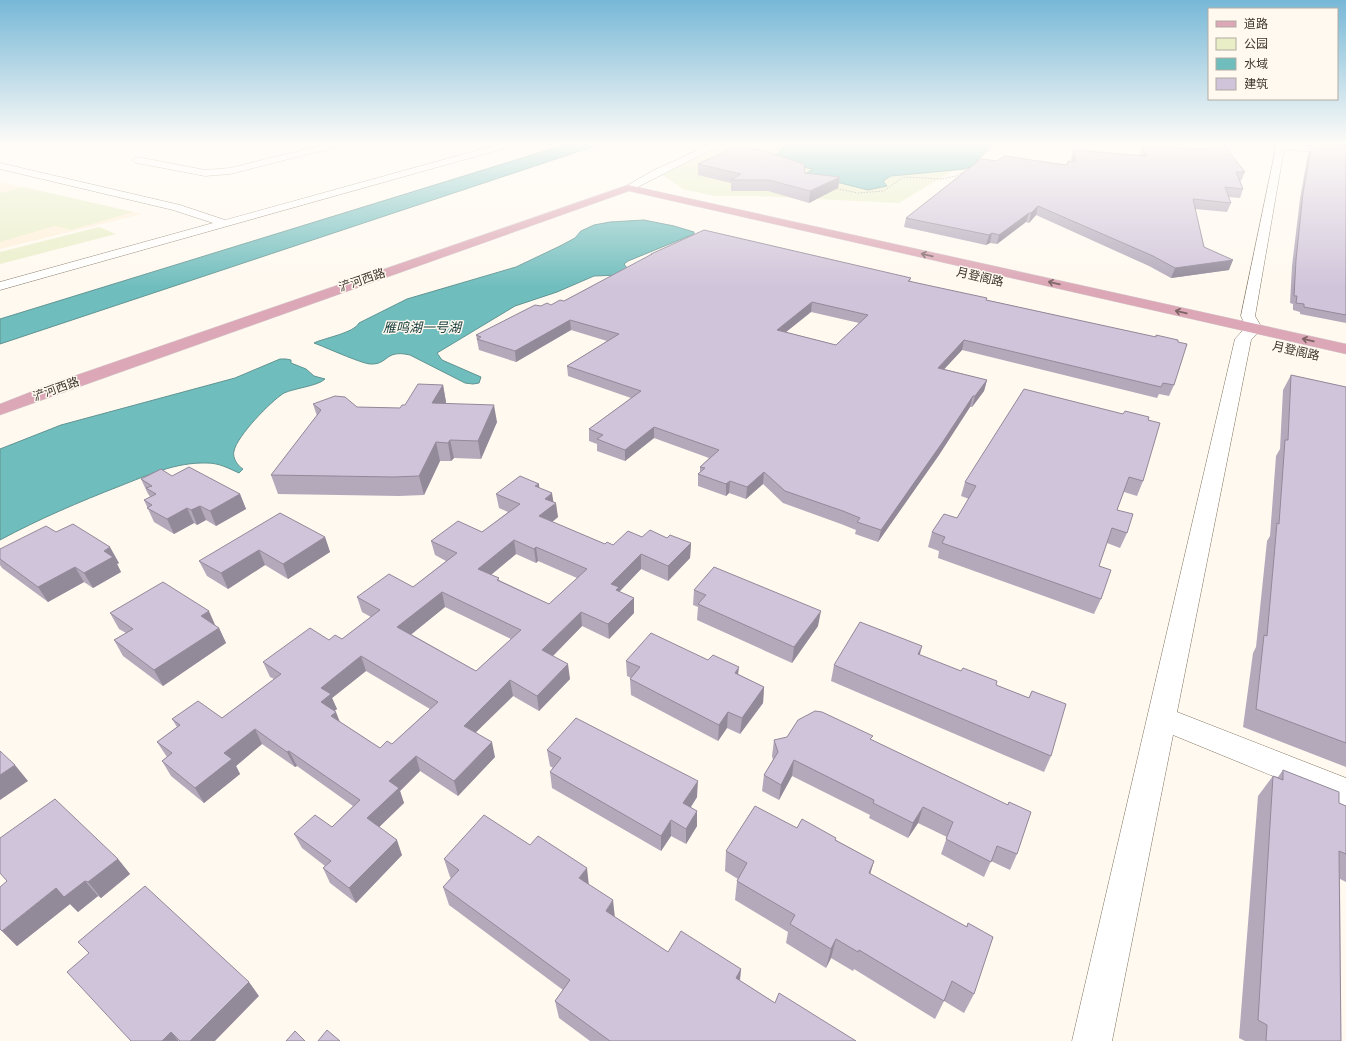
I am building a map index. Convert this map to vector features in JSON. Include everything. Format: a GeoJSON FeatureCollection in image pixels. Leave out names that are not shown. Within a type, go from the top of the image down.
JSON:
{"type":"FeatureCollection","features":[{"type":"Feature","properties":{"kind":"main road","name":"月登阁路"},"geometry":{"type":"LineString","coordinates":[[614,192],[1248,333],[1346,349]]}},
{"type":"Feature","properties":{"kind":"main road","name":"浐河西路"},"geometry":{"type":"LineString","coordinates":[[0,410],[72,382],[614,192]]}},
{"type":"Feature","properties":{"kind":"main road","name":"月登阁路"},"geometry":{"type":"LineString","coordinates":[[643,192],[1248,333],[1339,361]]}},
{"type":"Feature","properties":{"kind":"street"},"geometry":{"type":"LineString","coordinates":[[110,192],[176,207],[224,223]]}},
{"type":"Feature","properties":{"kind":"street"},"geometry":{"type":"LineString","coordinates":[[0,286],[338,192]]}},
{"type":"Feature","properties":{"kind":"street"},"geometry":{"type":"LineString","coordinates":[[1092,1041],[1248,333],[1248,316],[1271,192]]}},
{"type":"Feature","properties":{"kind":"street"},"geometry":{"type":"LineString","coordinates":[[1162,718],[1346,792]]}},
{"type":"Feature","properties":{"kind":"path"},"geometry":{"type":"LineString","coordinates":[[850,192],[858,193],[876,192]]}},
{"type":"Feature","properties":{"kind":"shaded area"},"geometry":{"type":"Polygon","coordinates":[[[0,192],[42,192],[142,214],[0,249],[0,192]]]}},
{"type":"Feature","properties":{"kind":"green space"},"geometry":{"type":"Polygon","coordinates":[[[5,192],[43,192],[133,212],[71,230],[55,226],[0,242],[0,193],[5,192]]]}},
{"type":"Feature","properties":{"kind":"green space"},"geometry":{"type":"Polygon","coordinates":[[[695,192],[918,192],[899,203],[756,196],[715,196],[695,192]]]}},
{"type":"Feature","properties":{"kind":"green space"},"geometry":{"type":"Polygon","coordinates":[[[99,227],[116,234],[0,264],[0,252],[99,227]]]}},
{"type":"Feature","properties":{"kind":"water"},"geometry":{"type":"Polygon","coordinates":[[[413,192],[458,192],[0,344],[0,319],[413,192]]]}},
{"type":"Feature","properties":{"kind":"water","name":"雁鸣湖一号湖"},"geometry":{"type":"Polygon","coordinates":[[[644,220],[674,226],[694,232],[694,234],[628,261],[624,264],[627,268],[620,275],[594,276],[557,292],[515,306],[437,353],[442,360],[481,377],[479,383],[465,383],[410,355],[395,354],[376,364],[370,364],[314,343],[351,330],[359,323],[407,299],[516,267],[575,238],[581,231],[594,225],[610,222],[644,220]]]}},
{"type":"Feature","properties":{"kind":"water"},"geometry":{"type":"Polygon","coordinates":[[[280,359],[291,360],[291,363],[306,369],[314,376],[325,379],[317,383],[284,393],[271,403],[255,419],[241,437],[234,451],[236,462],[243,469],[239,473],[223,466],[211,463],[196,463],[162,470],[74,505],[0,540],[0,449],[61,425],[235,378],[280,359]]]}},
{"type":"Feature","properties":{"kind":"building"},"geometry":{"type":"Polygon","coordinates":[[[940,192],[1227,192],[1231,203],[1193,199],[1204,247],[1233,260],[1175,268],[1153,256],[1038,206],[1031,213],[999,235],[992,233],[989,235],[906,218],[940,192]]]}},
{"type":"Feature","properties":{"kind":"building"},"geometry":{"type":"Polygon","coordinates":[[[1303,192],[1346,192],[1346,315],[1304,307],[1304,304],[1296,303],[1297,296],[1294,296],[1296,260],[1303,192]]]}},
{"type":"Feature","properties":{"kind":"building"},"geometry":{"type":"Polygon","coordinates":[[[704,230],[911,278],[908,281],[987,298],[986,300],[1156,337],[1156,335],[1178,340],[1178,342],[1187,344],[1174,385],[1163,383],[1161,387],[964,340],[938,368],[987,380],[975,396],[973,396],[881,530],[857,522],[860,518],[843,511],[785,491],[764,472],[747,487],[730,481],[726,484],[698,474],[705,468],[700,467],[719,450],[654,427],[625,450],[597,439],[603,435],[589,429],[641,391],[567,366],[619,334],[570,320],[515,351],[477,339],[481,337],[476,335],[535,305],[541,306],[547,303],[551,305],[560,300],[564,301],[651,254],[704,230]],[[812,302],[777,330],[836,345],[868,315],[812,302]]]}},
{"type":"Feature","properties":{"kind":"building"},"geometry":{"type":"Polygon","coordinates":[[[1291,375],[1346,387],[1346,743],[1256,709],[1264,635],[1267,636],[1277,523],[1279,524],[1285,440],[1288,440],[1291,375]]]}},
{"type":"Feature","properties":{"kind":"building"},"geometry":{"type":"Polygon","coordinates":[[[418,384],[443,385],[432,403],[494,405],[478,441],[450,440],[448,443],[436,442],[419,476],[271,475],[321,410],[313,404],[335,396],[345,397],[357,407],[400,408],[402,405],[405,405],[418,384]]]}},
{"type":"Feature","properties":{"kind":"building"},"geometry":{"type":"Polygon","coordinates":[[[1024,389],[1123,414],[1125,411],[1149,417],[1148,420],[1160,423],[1143,481],[1129,477],[1117,510],[1133,514],[1127,533],[1112,528],[1099,566],[1111,570],[1101,599],[942,543],[945,537],[932,532],[944,514],[957,518],[976,486],[965,482],[1024,389]]]}},
{"type":"Feature","properties":{"kind":"building"},"geometry":{"type":"Polygon","coordinates":[[[189,467],[240,494],[210,511],[200,506],[191,510],[187,508],[167,519],[147,508],[152,505],[144,500],[156,494],[146,488],[152,486],[141,479],[161,469],[172,476],[189,467]]]}},
{"type":"Feature","properties":{"kind":"building"},"geometry":{"type":"Polygon","coordinates":[[[520,476],[539,484],[535,486],[552,493],[545,499],[556,503],[539,516],[605,544],[607,542],[613,545],[628,531],[642,537],[650,530],[667,538],[670,535],[691,543],[668,566],[641,554],[611,584],[619,587],[616,590],[634,598],[608,624],[581,612],[542,650],[568,664],[537,696],[510,680],[464,726],[492,742],[454,781],[416,756],[389,781],[399,788],[367,818],[397,840],[349,888],[323,868],[331,861],[294,834],[315,815],[332,827],[360,800],[289,751],[287,752],[255,729],[224,753],[232,759],[195,788],[162,761],[172,753],[157,742],[180,725],[172,719],[198,701],[222,718],[281,674],[263,662],[310,628],[329,640],[335,635],[342,639],[380,610],[357,597],[389,574],[413,587],[457,553],[431,541],[458,521],[482,532],[520,504],[496,494],[520,476]],[[514,540],[478,569],[499,578],[497,580],[549,604],[587,569],[536,547],[534,549],[514,540]],[[442,592],[397,627],[476,671],[521,630],[442,592]],[[361,656],[321,688],[331,694],[321,702],[336,712],[331,716],[380,748],[387,741],[392,744],[438,702],[361,656]]]}},
{"type":"Feature","properties":{"kind":"building"},"geometry":{"type":"Polygon","coordinates":[[[280,513],[325,537],[283,564],[259,550],[221,573],[199,561],[280,513]]]}},
{"type":"Feature","properties":{"kind":"building"},"geometry":{"type":"Polygon","coordinates":[[[73,524],[110,547],[104,551],[113,557],[84,573],[75,567],[38,587],[0,559],[0,549],[46,526],[56,532],[73,524]]]}},
{"type":"Feature","properties":{"kind":"building"},"geometry":{"type":"Polygon","coordinates":[[[714,567],[821,611],[794,647],[698,604],[706,595],[694,590],[714,567]]]}},
{"type":"Feature","properties":{"kind":"building"},"geometry":{"type":"Polygon","coordinates":[[[163,582],[209,611],[201,616],[219,628],[154,670],[114,640],[133,629],[110,613],[163,582]]]}},
{"type":"Feature","properties":{"kind":"building"},"geometry":{"type":"Polygon","coordinates":[[[860,622],[922,646],[918,654],[961,671],[963,668],[997,681],[996,685],[1029,698],[1032,691],[1066,704],[1051,756],[834,665],[860,622]]]}},
{"type":"Feature","properties":{"kind":"building"},"geometry":{"type":"Polygon","coordinates":[[[651,633],[708,660],[713,655],[739,667],[735,673],[764,687],[742,718],[728,712],[719,725],[630,679],[640,667],[626,661],[651,633]]]}},
{"type":"Feature","properties":{"kind":"building"},"geometry":{"type":"Polygon","coordinates":[[[815,711],[822,712],[873,736],[870,739],[1008,805],[1009,802],[1031,812],[1017,854],[997,846],[991,862],[946,839],[953,822],[923,807],[913,823],[873,803],[874,800],[794,760],[781,785],[764,775],[778,752],[774,740],[787,737],[798,720],[815,711]]]}},
{"type":"Feature","properties":{"kind":"building"},"geometry":{"type":"Polygon","coordinates":[[[576,718],[698,781],[683,803],[697,811],[686,829],[671,820],[661,836],[550,772],[561,758],[547,750],[576,718]]]}},
{"type":"Feature","properties":{"kind":"building"},"geometry":{"type":"Polygon","coordinates":[[[0,751],[15,765],[0,775],[0,751]]]}},
{"type":"Feature","properties":{"kind":"building"},"geometry":{"type":"Polygon","coordinates":[[[1283,770],[1339,792],[1339,803],[1346,806],[1346,854],[1339,851],[1341,1041],[1266,1041],[1267,1025],[1258,1020],[1273,776],[1283,780],[1283,770]]]}},
{"type":"Feature","properties":{"kind":"building"},"geometry":{"type":"Polygon","coordinates":[[[55,799],[118,859],[88,882],[85,881],[64,897],[56,888],[2,931],[0,929],[0,887],[7,881],[0,873],[0,838],[55,799]]]}},
{"type":"Feature","properties":{"kind":"building"},"geometry":{"type":"Polygon","coordinates":[[[755,806],[797,828],[802,819],[836,838],[835,840],[874,861],[869,873],[967,927],[968,923],[993,937],[974,994],[952,981],[944,1001],[859,950],[858,952],[836,939],[831,949],[790,924],[795,915],[737,881],[747,863],[726,851],[755,806]]]}},
{"type":"Feature","properties":{"kind":"building"},"geometry":{"type":"Polygon","coordinates":[[[484,815],[530,845],[538,836],[587,868],[579,878],[613,900],[606,911],[668,952],[681,931],[741,969],[736,978],[775,1003],[779,993],[856,1041],[610,1041],[555,1001],[570,980],[443,887],[459,870],[444,859],[484,815]]]}},
{"type":"Feature","properties":{"kind":"building"},"geometry":{"type":"Polygon","coordinates":[[[145,886],[249,982],[190,1041],[180,1041],[171,1032],[162,1041],[131,1041],[67,972],[89,953],[78,942],[145,886]]]}},
{"type":"Feature","properties":{"kind":"building"},"geometry":{"type":"Polygon","coordinates":[[[327,1030],[340,1041],[318,1041],[327,1030]]]}},
{"type":"Feature","properties":{"kind":"building"},"geometry":{"type":"Polygon","coordinates":[[[295,1031],[305,1041],[286,1041],[295,1031]]]}}]}
